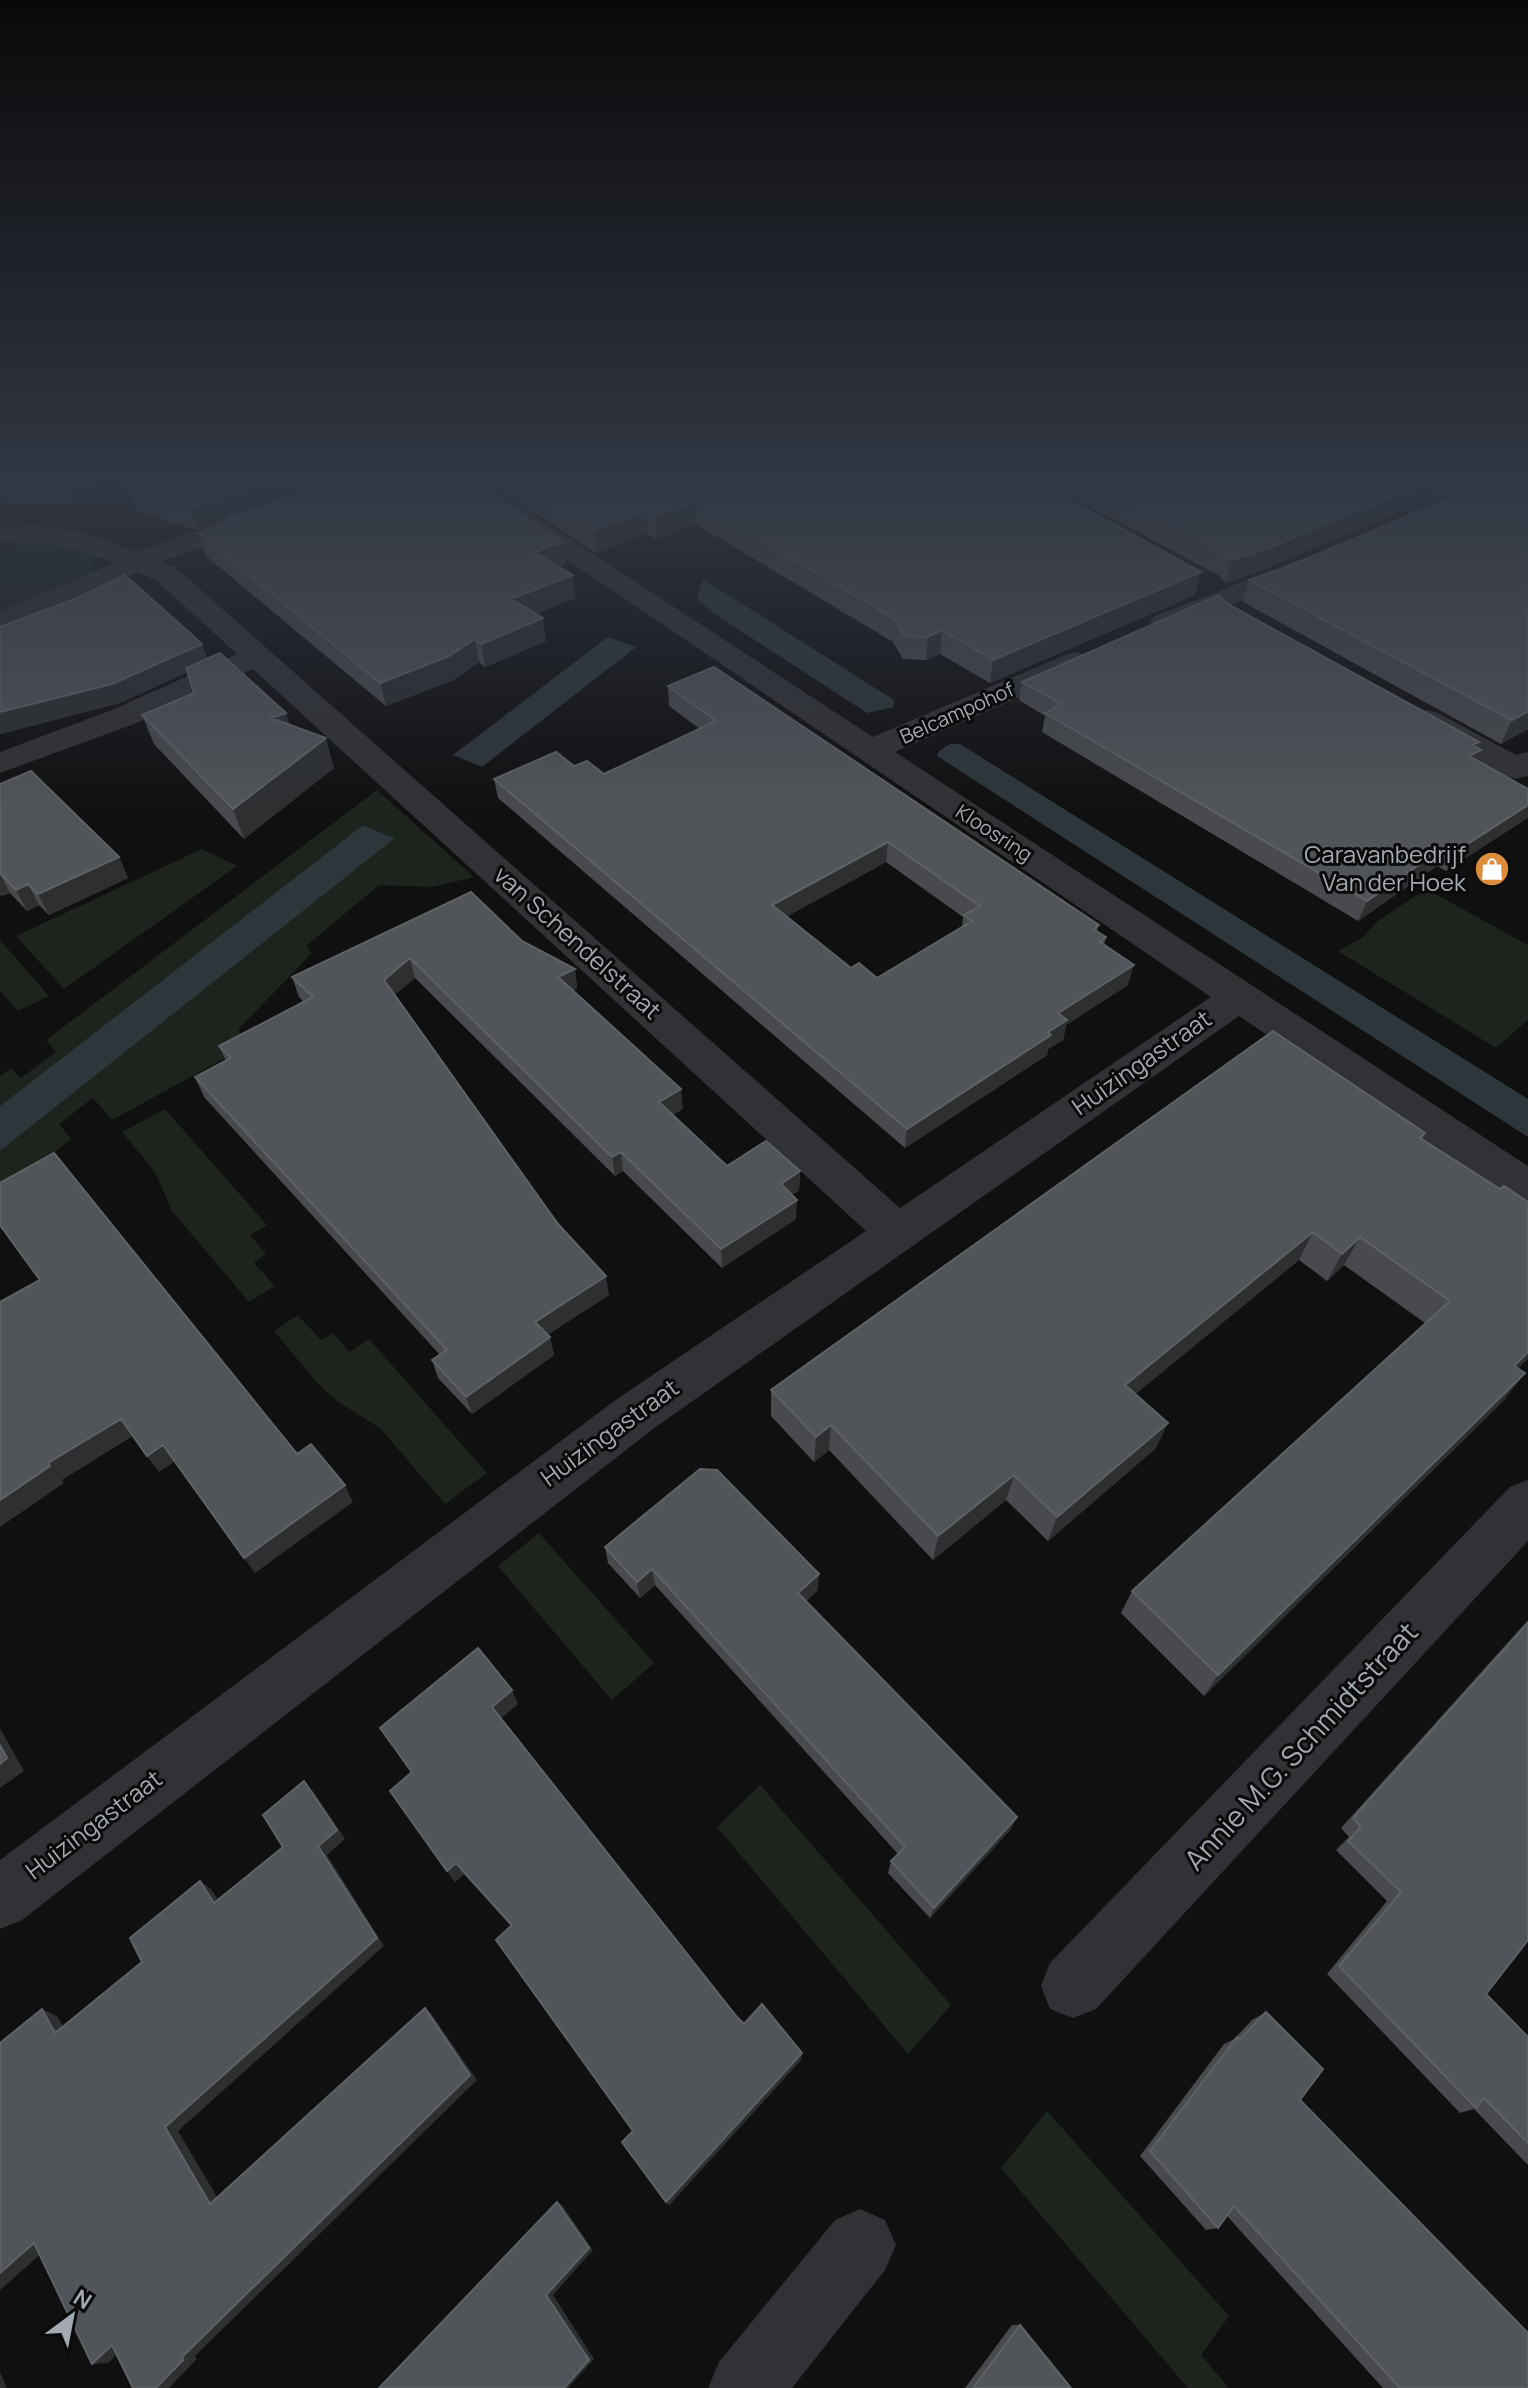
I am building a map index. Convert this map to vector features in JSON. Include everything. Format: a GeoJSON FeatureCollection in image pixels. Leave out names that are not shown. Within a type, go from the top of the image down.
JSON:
{"type":"FeatureCollection","features":[{"type":"Feature","properties":{"kind":"street"},"geometry":{"type":"LineString","coordinates":[[0,622],[80,589]]}},
{"type":"Feature","properties":{"kind":"street","name":"van Schendelstraat"},"geometry":{"type":"LineString","coordinates":[[183,589],[897,1232]]}},
{"type":"Feature","properties":{"kind":"street","name":"Kloosring"},"geometry":{"type":"LineString","coordinates":[[627,589],[1528,1188]]}},
{"type":"Feature","properties":{"kind":"street"},"geometry":{"type":"LineString","coordinates":[[1132,636],[1212,590],[1229,610],[1245,620]]}},
{"type":"Feature","properties":{"kind":"street","name":"Belcampohof"},"geometry":{"type":"LineString","coordinates":[[869,751],[1103,649]]}},
{"type":"Feature","properties":{"kind":"street"},"geometry":{"type":"LineString","coordinates":[[0,763],[123,717],[255,656]]}},
{"type":"Feature","properties":{"kind":"street"},"geometry":{"type":"LineString","coordinates":[[1399,705],[1516,769],[1528,762]]}},
{"type":"Feature","properties":{"kind":"street","name":"Huizingastraat"},"geometry":{"type":"LineString","coordinates":[[0,1898],[635,1414],[1240,996]]}},
{"type":"Feature","properties":{"kind":"street","name":"Annie M.G. Schmidtstraat"},"geometry":{"type":"LineString","coordinates":[[1073,1986],[1528,1504]]}},
{"type":"Feature","properties":{"kind":"street"},"geometry":{"type":"LineString","coordinates":[[745,2388],[860,2245]]}},
{"type":"Feature","properties":{"kind":"shaded area"},"geometry":{"type":"Polygon","coordinates":[[[0,589],[60,589],[0,615],[0,589]]]}},
{"type":"Feature","properties":{"kind":"shaded area"},"geometry":{"type":"Polygon","coordinates":[[[700,589],[719,589],[894,700],[893,707],[867,713],[712,612],[697,599],[700,589]]]}},
{"type":"Feature","properties":{"kind":"shaded area"},"geometry":{"type":"Polygon","coordinates":[[[608,637],[636,647],[482,767],[453,755],[608,637]]]}},
{"type":"Feature","properties":{"kind":"shaded area"},"geometry":{"type":"Polygon","coordinates":[[[950,744],[960,744],[1528,1099],[1528,1137],[937,756],[950,744]]]}},
{"type":"Feature","properties":{"kind":"shaded area"},"geometry":{"type":"Polygon","coordinates":[[[377,790],[474,877],[432,887],[379,885],[306,946],[312,953],[238,1030],[251,1044],[112,1120],[93,1098],[59,1124],[71,1139],[0,1196],[0,1151],[394,837],[363,825],[0,1106],[0,1076],[11,1068],[21,1078],[56,1052],[46,1040],[377,790]]]}},
{"type":"Feature","properties":{"kind":"shaded area"},"geometry":{"type":"Polygon","coordinates":[[[363,825],[395,838],[0,1151],[0,1106],[363,825]]]}},
{"type":"Feature","properties":{"kind":"shaded area"},"geometry":{"type":"Polygon","coordinates":[[[202,849],[237,866],[64,989],[16,936],[202,849]]]}},
{"type":"Feature","properties":{"kind":"shaded area"},"geometry":{"type":"Polygon","coordinates":[[[1426,889],[1528,945],[1528,1020],[1496,1048],[1338,951],[1362,938],[1378,921],[1426,889]]]}},
{"type":"Feature","properties":{"kind":"shaded area"},"geometry":{"type":"Polygon","coordinates":[[[0,940],[49,996],[18,1011],[0,991],[0,940]]]}},
{"type":"Feature","properties":{"kind":"shaded area"},"geometry":{"type":"Polygon","coordinates":[[[165,1109],[267,1225],[250,1235],[266,1254],[254,1263],[275,1286],[249,1302],[172,1211],[155,1172],[122,1132],[165,1109]]]}},
{"type":"Feature","properties":{"kind":"shaded area"},"geometry":{"type":"Polygon","coordinates":[[[298,1315],[321,1340],[333,1333],[349,1352],[369,1339],[487,1473],[445,1504],[381,1429],[337,1401],[319,1385],[274,1331],[298,1315]]]}},
{"type":"Feature","properties":{"kind":"shaded area"},"geometry":{"type":"Polygon","coordinates":[[[539,1533],[654,1663],[612,1700],[498,1566],[539,1533]]]}},
{"type":"Feature","properties":{"kind":"shaded area"},"geometry":{"type":"Polygon","coordinates":[[[760,1785],[951,2005],[908,2054],[717,1827],[760,1785]]]}},
{"type":"Feature","properties":{"kind":"shaded area"},"geometry":{"type":"Polygon","coordinates":[[[1047,2111],[1229,2316],[1201,2355],[1229,2388],[1188,2388],[1001,2168],[1047,2111]]]}},
{"type":"Feature","properties":{"kind":"building"},"geometry":{"type":"Polygon","coordinates":[[[95,589],[141,589],[202,644],[112,684],[0,712],[0,627],[95,589]]]}},
{"type":"Feature","properties":{"kind":"building"},"geometry":{"type":"Polygon","coordinates":[[[266,589],[536,589],[511,599],[543,618],[481,644],[475,639],[449,656],[380,683],[266,589]]]}},
{"type":"Feature","properties":{"kind":"building"},"geometry":{"type":"Polygon","coordinates":[[[844,589],[1160,589],[993,660],[942,630],[928,637],[905,636],[895,619],[844,589]]]}},
{"type":"Feature","properties":{"kind":"building"},"geometry":{"type":"Polygon","coordinates":[[[1267,589],[1528,589],[1528,712],[1512,720],[1267,589]]]}},
{"type":"Feature","properties":{"kind":"building"},"geometry":{"type":"Polygon","coordinates":[[[1219,595],[1226,603],[1479,742],[1473,745],[1481,750],[1469,756],[1528,789],[1528,805],[1455,852],[1446,846],[1367,901],[1045,713],[1061,704],[1022,682],[1219,595]]]}},
{"type":"Feature","properties":{"kind":"building"},"geometry":{"type":"Polygon","coordinates":[[[220,653],[286,713],[271,718],[326,738],[233,809],[142,715],[194,693],[186,668],[220,653]]]}},
{"type":"Feature","properties":{"kind":"building"},"geometry":{"type":"Polygon","coordinates":[[[714,667],[1099,925],[1093,929],[1106,937],[1100,942],[1134,965],[1058,1013],[1067,1020],[1048,1032],[1051,1035],[907,1129],[494,779],[556,752],[574,766],[587,761],[604,774],[716,721],[668,686],[714,667]],[[888,842],[772,905],[851,968],[859,963],[877,978],[972,921],[964,915],[980,906],[888,842]]]}},
{"type":"Feature","properties":{"kind":"building"},"geometry":{"type":"Polygon","coordinates":[[[31,771],[119,857],[38,894],[28,884],[16,890],[0,873],[0,784],[31,771]]]}},
{"type":"Feature","properties":{"kind":"building"},"geometry":{"type":"Polygon","coordinates":[[[471,892],[522,941],[575,969],[558,977],[681,1089],[659,1102],[727,1166],[766,1141],[800,1171],[781,1184],[797,1200],[721,1249],[621,1152],[612,1157],[410,958],[384,980],[558,1224],[606,1276],[535,1322],[550,1337],[466,1397],[432,1360],[447,1350],[195,1077],[231,1058],[219,1046],[313,997],[292,977],[471,892]]]}},
{"type":"Feature","properties":{"kind":"building"},"geometry":{"type":"Polygon","coordinates":[[[1273,1031],[1425,1133],[1420,1138],[1500,1189],[1504,1186],[1528,1202],[1528,1352],[1514,1366],[1525,1373],[1218,1675],[1132,1591],[1450,1301],[1360,1237],[1342,1254],[1313,1232],[1125,1385],[1168,1423],[1057,1517],[1014,1475],[938,1536],[831,1425],[816,1437],[771,1390],[1273,1031]]]}},
{"type":"Feature","properties":{"kind":"building"},"geometry":{"type":"Polygon","coordinates":[[[54,1153],[297,1454],[311,1444],[345,1485],[244,1558],[163,1445],[147,1456],[121,1419],[48,1463],[50,1466],[0,1500],[0,1302],[40,1280],[0,1225],[0,1183],[54,1153]]]}},
{"type":"Feature","properties":{"kind":"building"},"geometry":{"type":"Polygon","coordinates":[[[700,1469],[717,1470],[819,1574],[798,1593],[1017,1817],[934,1908],[891,1861],[905,1847],[652,1569],[637,1582],[605,1547],[700,1469]]]}},
{"type":"Feature","properties":{"kind":"building"},"geometry":{"type":"Polygon","coordinates":[[[1528,1623],[1528,1940],[1486,1994],[1528,2037],[1528,2143],[1484,2098],[1476,2108],[1339,1966],[1401,1892],[1348,1841],[1361,1827],[1353,1818],[1528,1623]]]}},
{"type":"Feature","properties":{"kind":"building"},"geometry":{"type":"Polygon","coordinates":[[[478,1648],[512,1690],[492,1707],[737,2017],[744,2024],[762,2004],[802,2053],[666,2202],[622,2142],[633,2131],[496,1940],[512,1925],[456,1863],[447,1871],[390,1791],[412,1772],[380,1728],[478,1648]]]}},
{"type":"Feature","properties":{"kind":"building"},"geometry":{"type":"Polygon","coordinates":[[[0,1745],[7,1758],[0,1764],[0,1745]]]}},
{"type":"Feature","properties":{"kind":"building"},"geometry":{"type":"Polygon","coordinates":[[[304,1781],[337,1830],[318,1846],[377,1938],[165,2127],[210,2204],[425,2008],[470,2075],[182,2357],[183,2360],[156,2388],[133,2388],[112,2345],[92,2364],[34,2243],[0,2273],[0,2043],[42,2009],[55,2033],[142,1962],[130,1938],[200,1881],[214,1903],[283,1847],[263,1815],[304,1781]]]}},
{"type":"Feature","properties":{"kind":"building"},"geometry":{"type":"Polygon","coordinates":[[[1266,2012],[1323,2069],[1300,2100],[1528,2333],[1528,2388],[1400,2388],[1234,2206],[1218,2228],[1150,2151],[1237,2037],[1240,2039],[1266,2012]]]}},
{"type":"Feature","properties":{"kind":"building"},"geometry":{"type":"Polygon","coordinates":[[[557,2202],[589,2248],[546,2295],[589,2360],[564,2388],[379,2388],[557,2202]]]}},
{"type":"Feature","properties":{"kind":"building"},"geometry":{"type":"Polygon","coordinates":[[[1020,2325],[1071,2388],[973,2388],[1020,2325]]]}},
{"type":"Feature","properties":{"kind":"place","name":"Caravanbedrijf Van der Hoek"},"geometry":{"type":"Point","coordinates":[1492,869]}}]}
